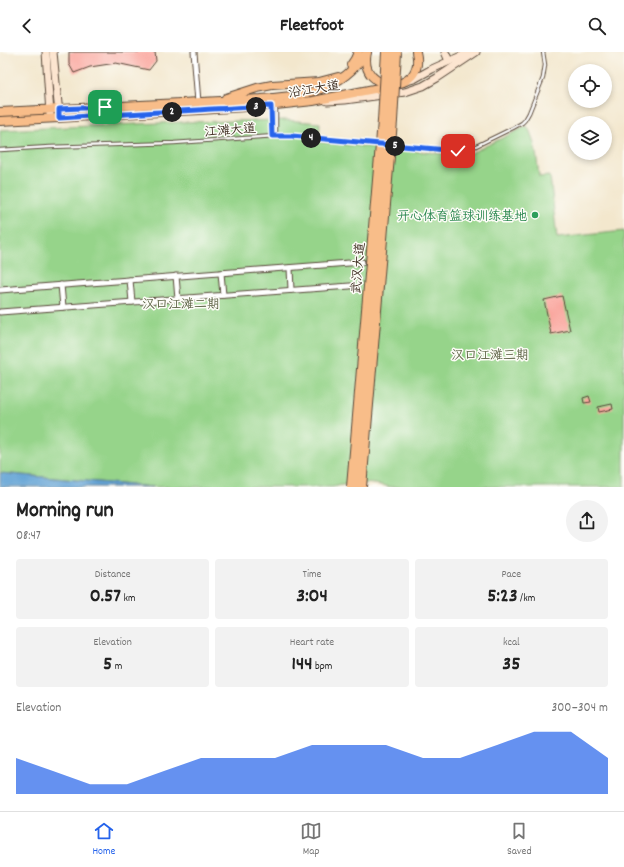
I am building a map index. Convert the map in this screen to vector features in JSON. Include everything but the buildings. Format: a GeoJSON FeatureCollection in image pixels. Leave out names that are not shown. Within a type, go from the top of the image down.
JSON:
{"type":"FeatureCollection","features":[{"type":"Feature","properties":{"kind":"highway","name":"武汉大道"},"geometry":{"type":"LineString","coordinates":[[352,487],[387,52]]}},
{"type":"Feature","properties":{"kind":"highway","name":"武汉大道"},"geometry":{"type":"LineString","coordinates":[[361,487],[392,121],[396,52]]}},
{"type":"Feature","properties":{"kind":"main road"},"geometry":{"type":"LineString","coordinates":[[46,52],[50,118]]}},
{"type":"Feature","properties":{"kind":"main road"},"geometry":{"type":"LineString","coordinates":[[53,52],[59,118]]}},
{"type":"Feature","properties":{"kind":"main road"},"geometry":{"type":"LineString","coordinates":[[341,76],[355,59],[358,52]]}},
{"type":"Feature","properties":{"kind":"main road"},"geometry":{"type":"LineString","coordinates":[[367,52],[366,63],[375,79],[392,85]]}},
{"type":"Feature","properties":{"kind":"main road","name":"沿江大道"},"geometry":{"type":"LineString","coordinates":[[0,112],[269,98],[312,92],[332,85],[350,72],[367,52]]}},
{"type":"Feature","properties":{"kind":"main road"},"geometry":{"type":"LineString","coordinates":[[445,52],[449,61]]}},
{"type":"Feature","properties":{"kind":"main road"},"geometry":{"type":"LineString","coordinates":[[404,82],[414,79],[449,61],[471,52]]}},
{"type":"Feature","properties":{"kind":"main road"},"geometry":{"type":"LineString","coordinates":[[312,101],[345,100],[406,92],[423,86],[476,52]]}},
{"type":"Feature","properties":{"kind":"main road"},"geometry":{"type":"LineString","coordinates":[[404,82],[414,72],[417,64],[417,53]]}},
{"type":"Feature","properties":{"kind":"main road"},"geometry":{"type":"LineString","coordinates":[[216,101],[257,88],[272,85],[319,82],[350,72]]}},
{"type":"Feature","properties":{"kind":"main road","name":"沿江大道"},"geometry":{"type":"LineString","coordinates":[[0,121],[274,106],[312,101],[377,89],[404,82]]}},
{"type":"Feature","properties":{"kind":"street"},"geometry":{"type":"LineString","coordinates":[[194,52],[198,102]]}},
{"type":"Feature","properties":{"kind":"street"},"geometry":{"type":"LineString","coordinates":[[0,290],[362,262]]}},
{"type":"Feature","properties":{"kind":"street"},"geometry":{"type":"LineString","coordinates":[[290,268],[292,290]]}},
{"type":"Feature","properties":{"kind":"street"},"geometry":{"type":"LineString","coordinates":[[221,273],[223,295]]}},
{"type":"Feature","properties":{"kind":"street"},"geometry":{"type":"LineString","coordinates":[[176,276],[178,299]]}},
{"type":"Feature","properties":{"kind":"street"},"geometry":{"type":"LineString","coordinates":[[130,280],[132,302]]}},
{"type":"Feature","properties":{"kind":"street"},"geometry":{"type":"LineString","coordinates":[[61,285],[63,307]]}},
{"type":"Feature","properties":{"kind":"street"},"geometry":{"type":"LineString","coordinates":[[0,312],[350,286]]}},
{"type":"Feature","properties":{"kind":"lane","name":"江滩大道"},"geometry":{"type":"LineString","coordinates":[[0,150],[174,143],[292,136],[458,151],[467,150],[513,128],[525,120],[543,78],[545,65],[543,52]]}},
{"type":"Feature","properties":{"kind":"lane"},"geometry":{"type":"LineString","coordinates":[[274,106],[274,136]]}},
{"type":"Feature","properties":{"kind":"lane"},"geometry":{"type":"LineString","coordinates":[[274,106],[274,136]]}},
{"type":"Feature","properties":{"kind":"green space","name":"汉口江滩二期"},"geometry":{"type":"Polygon","coordinates":[[[286,120],[320,123],[319,142],[458,155],[467,155],[527,126],[534,144],[539,177],[550,176],[557,238],[624,231],[624,487],[391,487],[362,483],[333,487],[153,487],[0,473],[0,130],[183,122],[286,120]]]}},
{"type":"Feature","properties":{"kind":"water"},"geometry":{"type":"Polygon","coordinates":[[[0,473],[153,487],[0,487],[0,473]]]}},
{"type":"Feature","properties":{"kind":"place","name":"开心体育篮球训练基地"},"geometry":{"type":"Point","coordinates":[535,215]}},
{"type":"Feature","properties":{"kind":"route"},"geometry":{"type":"LineString","coordinates":[[105,107],[59,109],[59,118],[271,106],[272,136],[292,136],[458,151]]}},
{"type":"Feature","properties":{"kind":"park label","name":"汉口江滩三期"},"geometry":{"type":"Point","coordinates":[490,354]}}]}
